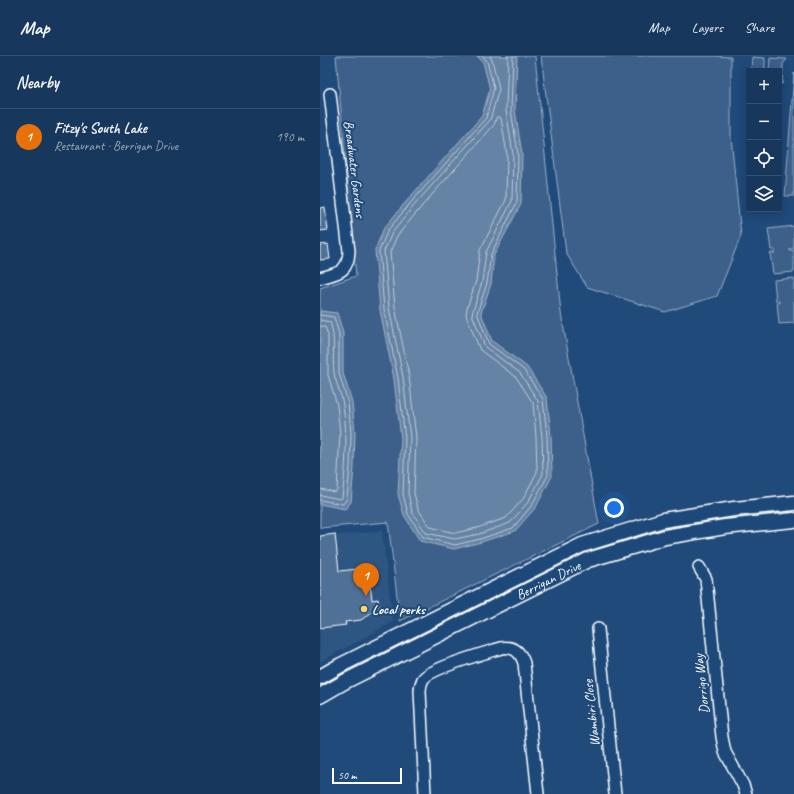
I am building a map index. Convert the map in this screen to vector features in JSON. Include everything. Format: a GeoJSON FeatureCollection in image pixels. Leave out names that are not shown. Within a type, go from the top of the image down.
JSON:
{"type":"FeatureCollection","features":[{"type":"Feature","properties":{"kind":"main road","name":"Berrigan Drive"},"geometry":{"type":"LineString","coordinates":[[320,677],[341,664],[582,545],[663,520],[734,509],[794,503]]}},
{"type":"Feature","properties":{"kind":"main road","name":"Berrigan Drive"},"geometry":{"type":"LineString","coordinates":[[320,696],[397,655],[588,560],[665,537],[725,527],[794,520]]}},
{"type":"Feature","properties":{"kind":"main road"},"geometry":{"type":"LineString","coordinates":[[389,640],[397,655]]}},
{"type":"Feature","properties":{"kind":"street","name":"Broadwater Gardens"},"geometry":{"type":"LineString","coordinates":[[320,278],[340,273],[348,263],[349,251],[330,94]]}},
{"type":"Feature","properties":{"kind":"street","name":"Dorrigo Way"},"geometry":{"type":"LineString","coordinates":[[699,567],[706,579],[722,737],[725,752],[746,794]]}},
{"type":"Feature","properties":{"kind":"street","name":"Wambiri Close"},"geometry":{"type":"LineString","coordinates":[[598,629],[614,794]]}},
{"type":"Feature","properties":{"kind":"street"},"geometry":{"type":"LineString","coordinates":[[425,794],[420,691],[420,686],[423,680],[433,671],[508,647],[518,652],[524,663],[538,794]]}},
{"type":"Feature","properties":{"kind":"shaded area"},"geometry":{"type":"Polygon","coordinates":[[[336,56],[535,56],[561,313],[599,524],[400,621],[388,522],[320,528],[320,288],[356,276],[336,56]]]}},
{"type":"Feature","properties":{"kind":"shaded area"},"geometry":{"type":"Polygon","coordinates":[[[541,56],[731,57],[731,137],[741,236],[717,296],[665,312],[587,287],[566,253],[541,56]]]}},
{"type":"Feature","properties":{"kind":"shaded area"},"geometry":{"type":"Polygon","coordinates":[[[752,57],[765,58],[765,68],[751,68],[752,57]]]}},
{"type":"Feature","properties":{"kind":"shaded area"},"geometry":{"type":"Polygon","coordinates":[[[770,58],[787,59],[783,64],[782,84],[782,68],[769,68],[770,58]]]}},
{"type":"Feature","properties":{"kind":"shaded area"},"geometry":{"type":"Polygon","coordinates":[[[794,73],[794,196],[785,196],[794,73]]]}},
{"type":"Feature","properties":{"kind":"shaded area"},"geometry":{"type":"Polygon","coordinates":[[[794,226],[794,248],[790,249],[790,251],[794,250],[794,272],[773,274],[770,253],[775,253],[775,250],[771,250],[768,229],[794,226]]]}},
{"type":"Feature","properties":{"kind":"shaded area"},"geometry":{"type":"Polygon","coordinates":[[[794,278],[794,323],[779,324],[777,303],[779,303],[779,301],[776,301],[774,280],[794,278]]]}},
{"type":"Feature","properties":{"kind":"shaded area"},"geometry":{"type":"Polygon","coordinates":[[[382,531],[393,622],[320,662],[320,537],[382,531]]]}},
{"type":"Feature","properties":{"kind":"water"},"geometry":{"type":"Polygon","coordinates":[[[477,56],[517,56],[515,110],[522,154],[521,204],[494,255],[491,284],[481,313],[492,341],[527,367],[547,398],[551,436],[552,476],[536,507],[515,531],[454,549],[420,541],[404,515],[398,494],[401,439],[394,379],[380,310],[375,250],[384,228],[482,116],[490,89],[483,62],[477,56]]]}},
{"type":"Feature","properties":{"kind":"water"},"geometry":{"type":"Polygon","coordinates":[[[320,311],[337,313],[343,333],[343,373],[352,402],[355,433],[354,467],[351,502],[345,509],[320,504],[320,311]]]}},
{"type":"Feature","properties":{"kind":"building"},"geometry":{"type":"Polygon","coordinates":[[[325,207],[328,230],[320,231],[320,208],[325,207]]]}},
{"type":"Feature","properties":{"kind":"building"},"geometry":{"type":"Polygon","coordinates":[[[328,244],[330,259],[320,260],[320,245],[328,244]]]}},
{"type":"Feature","properties":{"kind":"building"},"geometry":{"type":"Polygon","coordinates":[[[335,534],[339,571],[368,568],[372,600],[378,599],[379,607],[361,620],[345,622],[346,625],[320,628],[320,536],[335,534]]]}},
{"type":"Feature","properties":{"kind":"place","name":"Fitzy's South Lake"},"geometry":{"type":"Point","coordinates":[366,596]}},
{"type":"Feature","properties":{"kind":"place","name":"Local perks"},"geometry":{"type":"Point","coordinates":[364,609]}}]}
